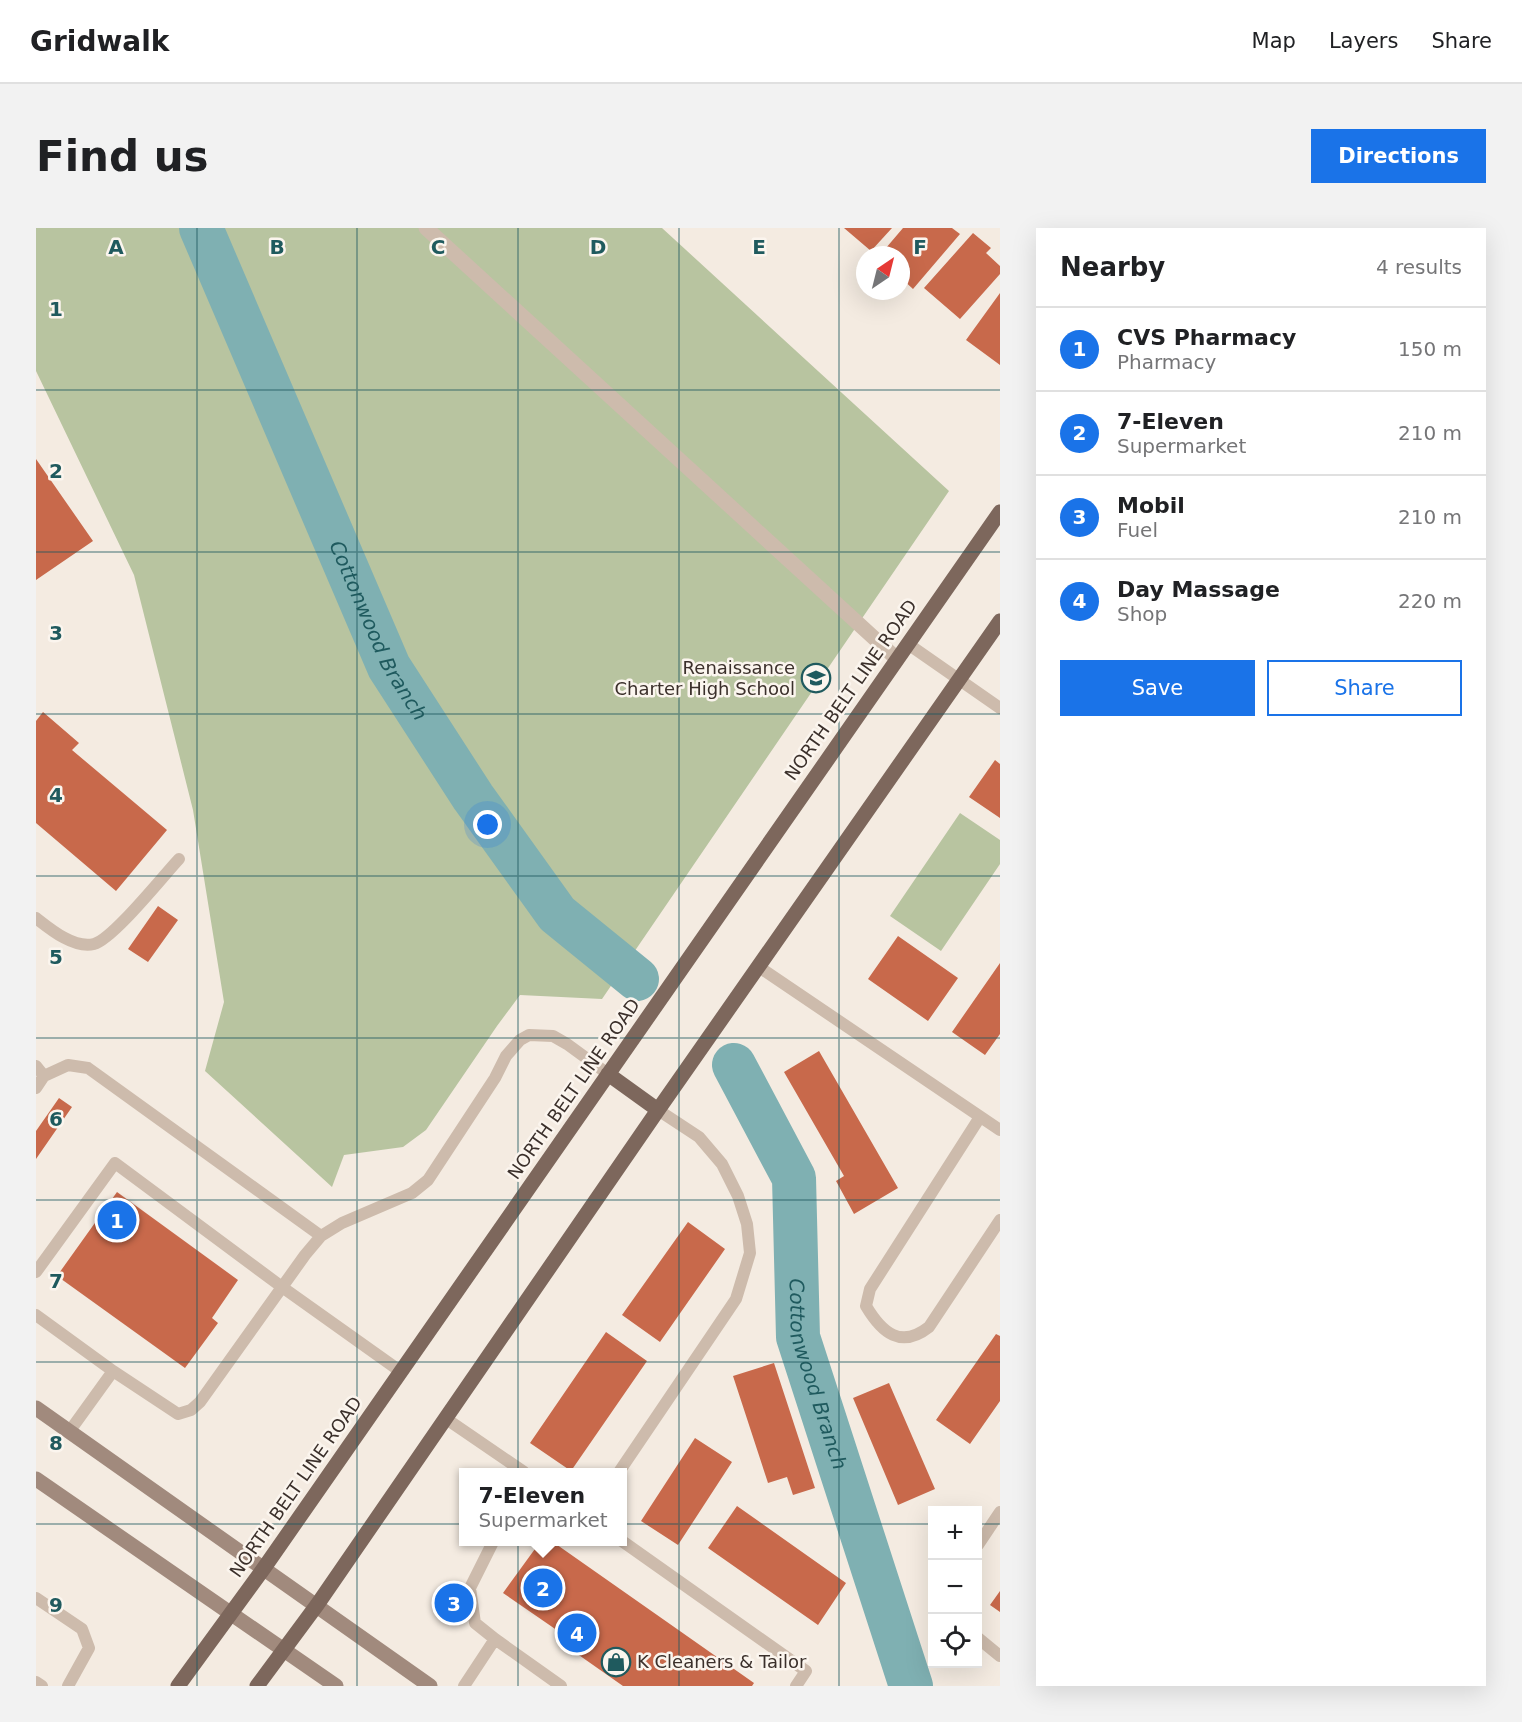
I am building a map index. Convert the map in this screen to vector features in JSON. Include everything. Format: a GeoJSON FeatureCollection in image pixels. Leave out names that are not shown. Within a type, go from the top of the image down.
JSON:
{"type":"FeatureCollection","features":[{"type":"Feature","properties":{"kind":"main road","name":"NORTH BELT LINE ROAD"},"geometry":{"type":"LineString","coordinates":[[177,1686],[264,1568],[1000,512]]}},
{"type":"Feature","properties":{"kind":"main road"},"geometry":{"type":"LineString","coordinates":[[257,1686],[317,1605],[658,1110],[1000,621]]}},
{"type":"Feature","properties":{"kind":"main road"},"geometry":{"type":"LineString","coordinates":[[608,1074],[658,1110]]}},
{"type":"Feature","properties":{"kind":"main road"},"geometry":{"type":"LineString","coordinates":[[36,1408],[430,1686]]}},
{"type":"Feature","properties":{"kind":"main road"},"geometry":{"type":"LineString","coordinates":[[36,1479],[336,1686]]}},
{"type":"Feature","properties":{"kind":"street"},"geometry":{"type":"LineString","coordinates":[[426,228],[897,659]]}},
{"type":"Feature","properties":{"kind":"lane"},"geometry":{"type":"LineString","coordinates":[[908,644],[1000,708]]}},
{"type":"Feature","properties":{"kind":"lane"},"geometry":{"type":"LineString","coordinates":[[36,918],[58,935],[75,942],[94,944],[112,932],[179,859]]}},
{"type":"Feature","properties":{"kind":"lane"},"geometry":{"type":"LineString","coordinates":[[759,967],[1000,1130]]}},
{"type":"Feature","properties":{"kind":"lane"},"geometry":{"type":"LineString","coordinates":[[36,1315],[113,1371],[178,1414],[191,1410],[200,1402],[321,1236],[342,1223],[412,1193],[428,1180],[495,1078],[506,1056],[520,1040],[529,1035],[553,1036],[608,1074]]}},
{"type":"Feature","properties":{"kind":"lane"},"geometry":{"type":"LineString","coordinates":[[36,1088],[40,1071],[68,1065],[88,1068],[321,1236]]}},
{"type":"Feature","properties":{"kind":"lane"},"geometry":{"type":"LineString","coordinates":[[622,1468],[736,1299],[750,1253],[747,1224],[722,1164],[699,1137],[658,1110]]}},
{"type":"Feature","properties":{"kind":"lane"},"geometry":{"type":"LineString","coordinates":[[980,1117],[870,1289],[866,1306],[875,1322],[890,1334],[903,1339],[918,1335],[929,1327],[1000,1220]]}},
{"type":"Feature","properties":{"kind":"lane"},"geometry":{"type":"LineString","coordinates":[[36,1272],[115,1163],[400,1371]]}},
{"type":"Feature","properties":{"kind":"lane"},"geometry":{"type":"LineString","coordinates":[[69,1432],[113,1371]]}},
{"type":"Feature","properties":{"kind":"lane"},"geometry":{"type":"LineString","coordinates":[[445,1418],[515,1468]]}},
{"type":"Feature","properties":{"kind":"lane"},"geometry":{"type":"LineString","coordinates":[[982,1539],[1000,1512]]}},
{"type":"Feature","properties":{"kind":"lane"},"geometry":{"type":"LineString","coordinates":[[627,1545],[806,1671],[796,1686]]}},
{"type":"Feature","properties":{"kind":"lane"},"geometry":{"type":"LineString","coordinates":[[491,1546],[470,1588],[475,1623],[561,1686]]}},
{"type":"Feature","properties":{"kind":"lane"},"geometry":{"type":"LineString","coordinates":[[36,1598],[82,1629],[86,1638],[89,1648],[68,1686]]}},
{"type":"Feature","properties":{"kind":"lane"},"geometry":{"type":"LineString","coordinates":[[464,1686],[495,1639]]}},
{"type":"Feature","properties":{"kind":"lane"},"geometry":{"type":"LineString","coordinates":[[982,1641],[1000,1656]]}},
{"type":"Feature","properties":{"kind":"lane"},"geometry":{"type":"LineString","coordinates":[[36,1682],[42,1686]]}},
{"type":"Feature","properties":{"kind":"green space"},"geometry":{"type":"Polygon","coordinates":[[[36,228],[662,228],[949,491],[602,999],[520,995],[426,1130],[403,1147],[344,1155],[332,1187],[205,1071],[224,1002],[193,810],[134,575],[36,371],[36,228]]]}},
{"type":"Feature","properties":{"kind":"green space"},"geometry":{"type":"Polygon","coordinates":[[[960,813],[1000,840],[1000,864],[941,951],[890,916],[960,813]]]}},
{"type":"Feature","properties":{"kind":"building"},"geometry":{"type":"Polygon","coordinates":[[[844,228],[892,228],[876,246],[865,246],[844,228]]]}},
{"type":"Feature","properties":{"kind":"building"},"geometry":{"type":"Polygon","coordinates":[[[903,228],[952,228],[960,234],[913,289],[910,286],[910,246],[888,246],[903,228]]]}},
{"type":"Feature","properties":{"kind":"building"},"geometry":{"type":"Polygon","coordinates":[[[973,233],[991,248],[986,253],[1000,266],[1000,274],[960,319],[924,288],[973,233]]]}},
{"type":"Feature","properties":{"kind":"building"},"geometry":{"type":"Polygon","coordinates":[[[1000,293],[1000,365],[966,340],[1000,293]]]}},
{"type":"Feature","properties":{"kind":"building"},"geometry":{"type":"Polygon","coordinates":[[[36,459],[93,541],[36,580],[36,459]]]}},
{"type":"Feature","properties":{"kind":"building"},"geometry":{"type":"Polygon","coordinates":[[[43,712],[79,743],[72,750],[167,830],[116,891],[36,823],[36,721],[43,712]]]}},
{"type":"Feature","properties":{"kind":"building"},"geometry":{"type":"Polygon","coordinates":[[[995,760],[1000,764],[1000,818],[969,797],[995,760]]]}},
{"type":"Feature","properties":{"kind":"building"},"geometry":{"type":"Polygon","coordinates":[[[158,906],[178,920],[148,962],[128,949],[158,906]]]}},
{"type":"Feature","properties":{"kind":"building"},"geometry":{"type":"Polygon","coordinates":[[[898,936],[958,978],[928,1021],[868,979],[898,936]]]}},
{"type":"Feature","properties":{"kind":"building"},"geometry":{"type":"Polygon","coordinates":[[[1000,963],[1000,1034],[985,1055],[952,1032],[1000,963]]]}},
{"type":"Feature","properties":{"kind":"building"},"geometry":{"type":"Polygon","coordinates":[[[819,1051],[898,1188],[854,1214],[836,1181],[844,1176],[784,1072],[819,1051]]]}},
{"type":"Feature","properties":{"kind":"building"},"geometry":{"type":"Polygon","coordinates":[[[59,1098],[72,1107],[36,1159],[36,1131],[59,1098]]]}},
{"type":"Feature","properties":{"kind":"building"},"geometry":{"type":"Polygon","coordinates":[[[117,1192],[238,1280],[212,1318],[218,1323],[185,1368],[57,1276],[117,1192]]]}},
{"type":"Feature","properties":{"kind":"building"},"geometry":{"type":"Polygon","coordinates":[[[688,1222],[725,1249],[660,1342],[622,1315],[688,1222]]]}},
{"type":"Feature","properties":{"kind":"building"},"geometry":{"type":"Polygon","coordinates":[[[606,1332],[647,1361],[573,1468],[567,1468],[530,1443],[606,1332]]]}},
{"type":"Feature","properties":{"kind":"building"},"geometry":{"type":"Polygon","coordinates":[[[996,1334],[1000,1336],[1000,1401],[970,1444],[936,1420],[996,1334]]]}},
{"type":"Feature","properties":{"kind":"building"},"geometry":{"type":"Polygon","coordinates":[[[774,1363],[815,1488],[793,1495],[787,1477],[768,1483],[733,1376],[774,1363]]]}},
{"type":"Feature","properties":{"kind":"building"},"geometry":{"type":"Polygon","coordinates":[[[889,1383],[935,1489],[898,1505],[853,1398],[889,1383]]]}},
{"type":"Feature","properties":{"kind":"building"},"geometry":{"type":"Polygon","coordinates":[[[695,1438],[732,1462],[678,1545],[641,1521],[695,1438]]]}},
{"type":"Feature","properties":{"kind":"building"},"geometry":{"type":"Polygon","coordinates":[[[737,1506],[846,1583],[818,1625],[708,1548],[737,1506]]]}},
{"type":"Feature","properties":{"kind":"building"},"geometry":{"type":"Polygon","coordinates":[[[537,1546],[559,1546],[754,1683],[752,1686],[623,1686],[556,1639],[561,1633],[503,1593],[537,1546]]]}},
{"type":"Feature","properties":{"kind":"building"},"geometry":{"type":"Polygon","coordinates":[[[465,1584],[469,1619],[443,1622],[439,1587],[465,1584]]]}},
{"type":"Feature","properties":{"kind":"building"},"geometry":{"type":"Polygon","coordinates":[[[1000,1591],[1000,1612],[990,1605],[1000,1591]]]}},
{"type":"Feature","properties":{"kind":"waterway","name":"Cottonwood Branch"},"geometry":{"type":"LineString","coordinates":[[201,228],[389,667],[473,797],[557,914],[637,979]]}},
{"type":"Feature","properties":{"kind":"waterway","name":"Cottonwood Branch"},"geometry":{"type":"LineString","coordinates":[[734,1065],[794,1178],[798,1337],[911,1686]]}},
{"type":"Feature","properties":{"kind":"place","name":"Renaissance Charter High School"},"geometry":{"type":"Point","coordinates":[816,678]}},
{"type":"Feature","properties":{"kind":"place","name":"CVS Pharmacy"},"geometry":{"type":"Point","coordinates":[117,1220]}},
{"type":"Feature","properties":{"kind":"place","name":"7-Eleven"},"geometry":{"type":"Point","coordinates":[543,1588]}},
{"type":"Feature","properties":{"kind":"place","name":"Mobil"},"geometry":{"type":"Point","coordinates":[454,1603]}},
{"type":"Feature","properties":{"kind":"place","name":"Day Massage"},"geometry":{"type":"Point","coordinates":[577,1633]}},
{"type":"Feature","properties":{"kind":"place","name":"K Cleaners & Tailor"},"geometry":{"type":"Point","coordinates":[616,1662]}}]}
